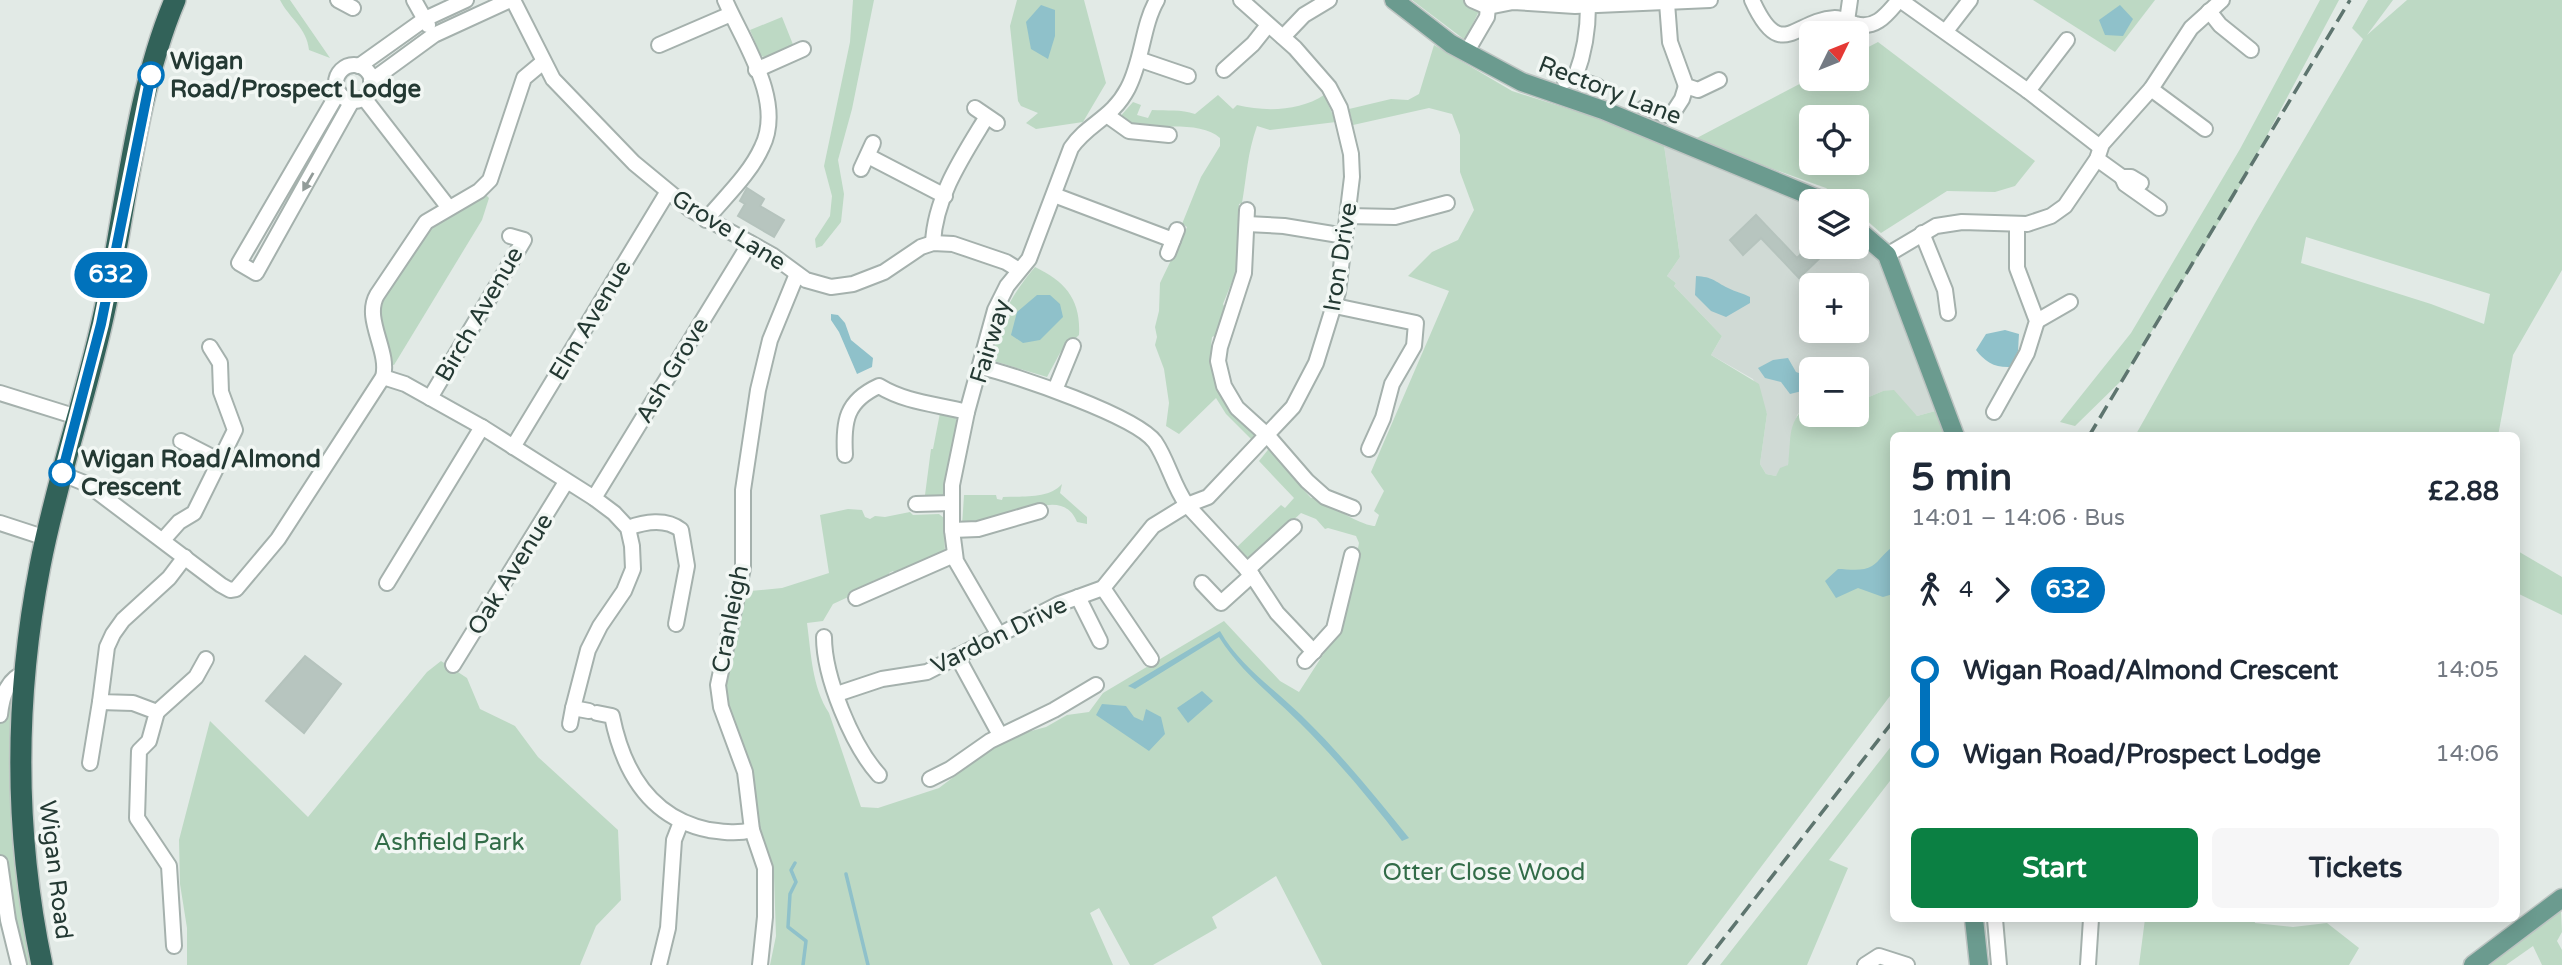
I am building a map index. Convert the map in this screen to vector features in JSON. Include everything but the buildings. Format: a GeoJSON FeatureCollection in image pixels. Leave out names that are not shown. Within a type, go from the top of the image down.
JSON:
{"type":"FeatureCollection","features":[{"type":"Feature","properties":{"kind":"highway","name":"Wigan Road"},"geometry":{"type":"LineString","coordinates":[[42,965],[25,873],[19,775],[34,600],[46,538],[104,314],[148,87],[175,0]]}},
{"type":"Feature","properties":{"kind":"main road","name":"Rectory Lane"},"geometry":{"type":"LineString","coordinates":[[1394,0],[1466,53],[1522,82],[1603,110],[1799,191]]}},
{"type":"Feature","properties":{"kind":"main road"},"geometry":{"type":"LineString","coordinates":[[1869,239],[1887,255],[1953,432]]}},
{"type":"Feature","properties":{"kind":"main road"},"geometry":{"type":"LineString","coordinates":[[2473,965],[2562,898]]}},
{"type":"Feature","properties":{"kind":"main road"},"geometry":{"type":"LineString","coordinates":[[1974,922],[1979,965]]}},
{"type":"Feature","properties":{"kind":"street"},"geometry":{"type":"LineString","coordinates":[[338,0],[353,8]]}},
{"type":"Feature","properties":{"kind":"street"},"geometry":{"type":"LineString","coordinates":[[414,0],[434,35]]}},
{"type":"Feature","properties":{"kind":"street"},"geometry":{"type":"LineString","coordinates":[[359,66],[367,72],[372,81],[370,91],[358,100],[320,160],[256,273],[239,263],[338,93],[336,83],[339,73],[348,66],[359,66],[425,19],[466,0]]}},
{"type":"Feature","properties":{"kind":"street"},"geometry":{"type":"LineString","coordinates":[[372,81],[434,35],[511,0]]}},
{"type":"Feature","properties":{"kind":"street","name":"Grove Lane"},"geometry":{"type":"LineString","coordinates":[[511,0],[542,63],[568,98],[667,193],[706,220],[772,255],[797,274],[826,286],[853,284],[884,272],[921,247],[933,243]]}},
{"type":"Feature","properties":{"kind":"street","name":"Fairway"},"geometry":{"type":"LineString","coordinates":[[999,635],[954,555],[952,485],[967,412],[1001,296],[1029,259],[1071,148],[1078,137],[1108,116],[1127,90],[1140,60],[1148,30],[1147,17],[1157,0]]}},
{"type":"Feature","properties":{"kind":"street","name":"Iron Drive"},"geometry":{"type":"LineString","coordinates":[[1187,505],[1208,497],[1293,407],[1316,363],[1335,306],[1348,216],[1352,177],[1340,108],[1322,76],[1241,0]]}},
{"type":"Feature","properties":{"kind":"street"},"geometry":{"type":"LineString","coordinates":[[1283,37],[1304,15],[1329,0]]}},
{"type":"Feature","properties":{"kind":"street"},"geometry":{"type":"LineString","coordinates":[[1472,0],[1488,6],[1513,2],[1588,6],[1710,0]]}},
{"type":"Feature","properties":{"kind":"street"},"geometry":{"type":"LineString","coordinates":[[1752,0],[1762,21],[1771,30],[1781,34],[1799,32]]}},
{"type":"Feature","properties":{"kind":"street"},"geometry":{"type":"LineString","coordinates":[[1823,21],[1838,18],[1847,21],[1850,0]]}},
{"type":"Feature","properties":{"kind":"street"},"geometry":{"type":"LineString","coordinates":[[1869,25],[1885,17],[1900,0],[2028,91],[2098,153],[2122,177],[2125,184],[2159,208]]}},
{"type":"Feature","properties":{"kind":"street"},"geometry":{"type":"LineString","coordinates":[[1946,31],[1970,0]]}},
{"type":"Feature","properties":{"kind":"street"},"geometry":{"type":"LineString","coordinates":[[1644,108],[1671,116],[1682,99],[1686,86],[1670,43],[1667,4]]}},
{"type":"Feature","properties":{"kind":"street"},"geometry":{"type":"LineString","coordinates":[[1887,255],[1936,226],[1962,222],[2027,224],[2051,216],[2065,206],[2119,122],[2151,89],[2191,28],[2213,5],[2220,25],[2251,50]]}},
{"type":"Feature","properties":{"kind":"street"},"geometry":{"type":"LineString","coordinates":[[1466,53],[1487,17],[1488,6]]}},
{"type":"Feature","properties":{"kind":"street"},"geometry":{"type":"LineString","coordinates":[[1588,6],[1588,36],[1571,78],[1597,86]]}},
{"type":"Feature","properties":{"kind":"street"},"geometry":{"type":"LineString","coordinates":[[659,45],[728,7],[769,107],[768,133],[753,163],[706,220]]}},
{"type":"Feature","properties":{"kind":"street"},"geometry":{"type":"LineString","coordinates":[[1224,70],[1253,44],[1268,25]]}},
{"type":"Feature","properties":{"kind":"street"},"geometry":{"type":"LineString","coordinates":[[2028,91],[2067,40]]}},
{"type":"Feature","properties":{"kind":"street"},"geometry":{"type":"LineString","coordinates":[[756,70],[803,49]]}},
{"type":"Feature","properties":{"kind":"street"},"geometry":{"type":"LineString","coordinates":[[1140,60],[1188,76]]}},
{"type":"Feature","properties":{"kind":"street"},"geometry":{"type":"LineString","coordinates":[[62,474],[87,484],[226,588],[233,590],[240,586],[278,539],[383,377],[384,363],[373,310],[374,300],[426,222],[479,191],[490,180],[524,78],[542,63]]}},
{"type":"Feature","properties":{"kind":"street"},"geometry":{"type":"LineString","coordinates":[[1686,86],[1698,90],[1719,80]]}},
{"type":"Feature","properties":{"kind":"street"},"geometry":{"type":"LineString","coordinates":[[2151,89],[2205,129]]}},
{"type":"Feature","properties":{"kind":"street"},"geometry":{"type":"LineString","coordinates":[[338,93],[358,100],[449,208]]}},
{"type":"Feature","properties":{"kind":"street"},"geometry":{"type":"LineString","coordinates":[[986,116],[955,170],[937,212],[933,243],[953,244],[1006,262],[1019,270]]}},
{"type":"Feature","properties":{"kind":"street"},"geometry":{"type":"LineString","coordinates":[[1108,116],[1129,131],[1169,135]]}},
{"type":"Feature","properties":{"kind":"street"},"geometry":{"type":"LineString","coordinates":[[304,151],[320,160]]}},
{"type":"Feature","properties":{"kind":"street"},"geometry":{"type":"LineString","coordinates":[[867,156],[945,196]]}},
{"type":"Feature","properties":{"kind":"street"},"geometry":{"type":"LineString","coordinates":[[2122,177],[2131,177],[2141,183]]}},
{"type":"Feature","properties":{"kind":"street","name":"Elm Avenue"},"geometry":{"type":"LineString","coordinates":[[513,447],[667,193]]}},
{"type":"Feature","properties":{"kind":"street"},"geometry":{"type":"LineString","coordinates":[[1054,195],[1173,241]]}},
{"type":"Feature","properties":{"kind":"street"},"geometry":{"type":"LineString","coordinates":[[1348,216],[1395,217],[1447,203]]}},
{"type":"Feature","properties":{"kind":"street"},"geometry":{"type":"LineString","coordinates":[[271,208],[288,218]]}},
{"type":"Feature","properties":{"kind":"street"},"geometry":{"type":"LineString","coordinates":[[1345,236],[1247,217],[1244,273],[1222,336],[1218,361],[1224,386],[1237,408],[1268,436],[1307,481],[1325,497],[1353,508]]}},
{"type":"Feature","properties":{"kind":"street"},"geometry":{"type":"LineString","coordinates":[[1994,412],[2027,354],[2038,321],[2017,268],[2017,225]]}},
{"type":"Feature","properties":{"kind":"street"},"geometry":{"type":"LineString","coordinates":[[1922,233],[1945,290],[1948,313]]}},
{"type":"Feature","properties":{"kind":"street","name":"Birch Avenue"},"geometry":{"type":"LineString","coordinates":[[430,398],[524,240],[510,236]]}},
{"type":"Feature","properties":{"kind":"street","name":"Ash Grove"},"geometry":{"type":"LineString","coordinates":[[594,498],[750,243]]}},
{"type":"Feature","properties":{"kind":"street","name":"Cranleigh"},"geometry":{"type":"LineString","coordinates":[[760,965],[766,879],[761,853],[752,830],[745,772],[721,707],[718,685],[743,568],[743,490],[758,390],[770,340],[797,274]]}},
{"type":"Feature","properties":{"kind":"street"},"geometry":{"type":"LineString","coordinates":[[2038,321],[2070,302]]}},
{"type":"Feature","properties":{"kind":"street"},"geometry":{"type":"LineString","coordinates":[[1335,306],[1416,323],[1414,346],[1392,384],[1383,418],[1369,449]]}},
{"type":"Feature","properties":{"kind":"street"},"geometry":{"type":"LineString","coordinates":[[1055,390],[1073,346]]}},
{"type":"Feature","properties":{"kind":"street"},"geometry":{"type":"LineString","coordinates":[[163,540],[179,522],[192,516],[235,427],[221,391],[220,363],[209,347]]}},
{"type":"Feature","properties":{"kind":"street"},"geometry":{"type":"LineString","coordinates":[[981,367],[1022,377],[1055,390],[1145,433],[1155,442],[1179,494],[1187,505],[1250,573],[1310,656],[1334,629],[1352,555]]}},
{"type":"Feature","properties":{"kind":"street"},"geometry":{"type":"LineString","coordinates":[[383,377],[405,384],[482,427],[594,498],[628,528],[633,569],[624,591],[600,626],[588,650],[570,724]]}},
{"type":"Feature","properties":{"kind":"street"},"geometry":{"type":"LineString","coordinates":[[845,455],[844,436],[850,409],[862,395],[879,386],[912,402],[934,403],[967,412]]}},
{"type":"Feature","properties":{"kind":"street"},"geometry":{"type":"LineString","coordinates":[[0,393],[77,417]]}},
{"type":"Feature","properties":{"kind":"street"},"geometry":{"type":"LineString","coordinates":[[387,583],[482,427]]}},
{"type":"Feature","properties":{"kind":"street"},"geometry":{"type":"LineString","coordinates":[[181,441],[220,461]]}},
{"type":"Feature","properties":{"kind":"street","name":"Oak Avenue"},"geometry":{"type":"LineString","coordinates":[[453,666],[566,482]]}},
{"type":"Feature","properties":{"kind":"street"},"geometry":{"type":"LineString","coordinates":[[916,504],[952,503]]}},
{"type":"Feature","properties":{"kind":"street"},"geometry":{"type":"LineString","coordinates":[[1151,659],[1103,588],[1153,526],[1187,505]]}},
{"type":"Feature","properties":{"kind":"street"},"geometry":{"type":"LineString","coordinates":[[952,530],[978,528],[1040,511]]}},
{"type":"Feature","properties":{"kind":"street"},"geometry":{"type":"LineString","coordinates":[[628,528],[646,521],[676,525],[681,530],[687,566],[676,624]]}},
{"type":"Feature","properties":{"kind":"street"},"geometry":{"type":"LineString","coordinates":[[0,523],[46,538]]}},
{"type":"Feature","properties":{"kind":"street"},"geometry":{"type":"LineString","coordinates":[[1202,583],[1221,603],[1294,527]]}},
{"type":"Feature","properties":{"kind":"street"},"geometry":{"type":"LineString","coordinates":[[856,598],[954,555]]}},
{"type":"Feature","properties":{"kind":"street"},"geometry":{"type":"LineString","coordinates":[[90,763],[107,647],[123,620],[169,578],[185,557]]}},
{"type":"Feature","properties":{"kind":"street","name":"Vardon Drive"},"geometry":{"type":"LineString","coordinates":[[837,694],[882,680],[927,672],[1059,604],[1103,588]]}},
{"type":"Feature","properties":{"kind":"street","name":"Vardon Drive"},"geometry":{"type":"LineString","coordinates":[[1079,597],[1100,641]]}},
{"type":"Feature","properties":{"kind":"street"},"geometry":{"type":"LineString","coordinates":[[824,637],[824,653],[858,747],[879,775]]}},
{"type":"Feature","properties":{"kind":"street"},"geometry":{"type":"LineString","coordinates":[[957,656],[1000,735]]}},
{"type":"Feature","properties":{"kind":"street"},"geometry":{"type":"LineString","coordinates":[[174,946],[169,866],[137,818],[139,751],[149,741],[157,712],[196,677],[206,659]]}},
{"type":"Feature","properties":{"kind":"street"},"geometry":{"type":"LineString","coordinates":[[0,715],[5,690],[19,675],[26,672]]}},
{"type":"Feature","properties":{"kind":"street"},"geometry":{"type":"LineString","coordinates":[[930,779],[1000,735],[1055,710],[1096,685]]}},
{"type":"Feature","properties":{"kind":"street"},"geometry":{"type":"LineString","coordinates":[[100,702],[133,703],[157,712]]}},
{"type":"Feature","properties":{"kind":"street"},"geometry":{"type":"LineString","coordinates":[[573,708],[593,712],[613,711],[617,741],[632,772],[658,807],[681,822],[720,831],[752,830]]}},
{"type":"Feature","properties":{"kind":"street"},"geometry":{"type":"LineString","coordinates":[[659,965],[668,928],[674,841],[681,822]]}},
{"type":"Feature","properties":{"kind":"street"},"geometry":{"type":"LineString","coordinates":[[0,863],[8,920],[19,965]]}},
{"type":"Feature","properties":{"kind":"street"},"geometry":{"type":"LineString","coordinates":[[1995,922],[1999,965]]}},
{"type":"Feature","properties":{"kind":"street"},"geometry":{"type":"LineString","coordinates":[[2088,965],[2091,922]]}},
{"type":"Feature","properties":{"kind":"street"},"geometry":{"type":"LineString","coordinates":[[1866,965],[1879,956],[1907,965]]}},
{"type":"Feature","properties":{"kind":"shaded area"},"geometry":{"type":"Polygon","coordinates":[[[1664,145],[1799,201],[1799,259],[1869,259],[1869,252],[1881,263],[1939,410],[1917,416],[1883,391],[1869,397],[1869,357],[1799,357],[1799,413],[1788,465],[1776,476],[1766,474],[1760,464],[1767,414],[1753,379],[1711,355],[1722,336],[1667,276],[1680,257],[1664,145]]]}},
{"type":"Feature","properties":{"kind":"green space"},"geometry":{"type":"Polygon","coordinates":[[[280,0],[290,0],[330,58],[309,50],[305,35],[280,0]]]}},
{"type":"Feature","properties":{"kind":"green space"},"geometry":{"type":"Polygon","coordinates":[[[853,0],[874,0],[852,109],[838,160],[844,194],[841,222],[822,246],[816,248],[815,239],[830,216],[832,196],[824,166],[850,42],[853,0]]]}},
{"type":"Feature","properties":{"kind":"green space"},"geometry":{"type":"Polygon","coordinates":[[[1017,0],[1084,0],[1106,83],[1083,122],[1036,129],[1026,123],[1038,113],[1021,106],[1018,101],[1010,26],[1017,0]]]}},
{"type":"Feature","properties":{"kind":"green space"},"geometry":{"type":"Polygon","coordinates":[[[1412,0],[1463,0],[1479,11],[1465,40],[1412,0]]]}},
{"type":"Feature","properties":{"kind":"green space"},"geometry":{"type":"Polygon","coordinates":[[[2033,0],[2155,0],[2115,52],[2033,0]]]}},
{"type":"Feature","properties":{"kind":"green space"},"geometry":{"type":"Polygon","coordinates":[[[2320,0],[2339,0],[2231,203],[2121,381],[2075,426],[2060,422],[2131,333],[2240,149],[2320,0]]]}},
{"type":"Feature","properties":{"kind":"green space"},"geometry":{"type":"Polygon","coordinates":[[[2368,0],[2393,0],[2367,35],[2407,0],[2562,0],[2562,270],[2513,355],[2499,432],[2137,432],[2255,223],[2363,39],[2352,28],[2368,0]],[[2306,237],[2301,263],[2431,304],[2484,324],[2490,294],[2306,237]]]}},
{"type":"Feature","properties":{"kind":"green space"},"geometry":{"type":"Polygon","coordinates":[[[782,17],[794,47],[767,58],[761,56],[750,30],[782,17]]]}},
{"type":"Feature","properties":{"kind":"green space"},"geometry":{"type":"Polygon","coordinates":[[[1878,42],[2035,161],[2015,186],[1995,192],[1947,191],[1881,233],[1869,222],[1869,189],[1827,189],[1693,140],[1799,84],[1799,91],[1869,91],[1869,47],[1878,42]]]}},
{"type":"Feature","properties":{"kind":"green space","name":"Otter Close Wood"},"geometry":{"type":"Polygon","coordinates":[[[1434,45],[1512,91],[1588,115],[1664,145],[1680,257],[1667,276],[1722,336],[1711,355],[1759,384],[1767,414],[1760,464],[1766,474],[1776,476],[1780,468],[1788,465],[1790,437],[1799,414],[1799,427],[1869,427],[1869,397],[1894,390],[1917,416],[1939,410],[1947,432],[1890,432],[1890,696],[1687,965],[1322,965],[1276,876],[1212,917],[1217,928],[1153,965],[1130,965],[1099,908],[1090,913],[1113,965],[770,965],[776,936],[774,877],[760,830],[749,770],[724,702],[722,682],[739,605],[750,591],[782,588],[829,573],[820,515],[848,509],[862,510],[865,517],[870,519],[910,512],[913,515],[939,514],[944,518],[945,555],[918,566],[900,569],[897,575],[893,571],[889,573],[889,579],[884,577],[873,581],[872,586],[833,604],[823,621],[807,623],[819,692],[829,713],[861,807],[878,808],[939,788],[1005,738],[1046,727],[1067,715],[1089,712],[1103,693],[1224,621],[1280,681],[1299,692],[1344,622],[1359,543],[1356,536],[1325,529],[1316,519],[1301,513],[1250,560],[1237,547],[1281,505],[1285,508],[1294,498],[1259,461],[1271,446],[1294,472],[1292,477],[1311,498],[1317,497],[1354,519],[1375,526],[1379,515],[1374,511],[1384,491],[1371,472],[1449,291],[1408,276],[1432,252],[1458,240],[1474,210],[1460,172],[1460,135],[1452,114],[1429,108],[1353,125],[1349,109],[1391,99],[1408,100],[1419,94],[1434,45]]]}},
{"type":"Feature","properties":{"kind":"green space"},"geometry":{"type":"Polygon","coordinates":[[[1218,95],[1233,109],[1237,105],[1282,109],[1304,104],[1324,95],[1336,122],[1270,130],[1257,126],[1254,136],[1242,203],[1239,204],[1238,267],[1223,304],[1225,308],[1217,335],[1212,337],[1211,353],[1216,380],[1222,391],[1258,434],[1252,440],[1226,414],[1216,398],[1179,434],[1166,426],[1169,403],[1164,369],[1155,345],[1160,283],[1187,227],[1182,224],[1201,177],[1220,146],[1220,138],[1212,132],[1189,127],[1129,127],[1118,119],[1133,102],[1141,105],[1137,115],[1148,118],[1152,110],[1195,114],[1218,95]]]}},
{"type":"Feature","properties":{"kind":"green space"},"geometry":{"type":"Polygon","coordinates":[[[483,192],[489,198],[482,220],[394,365],[388,364],[377,311],[378,299],[433,220],[483,192]]]}},
{"type":"Feature","properties":{"kind":"green space"},"geometry":{"type":"Polygon","coordinates":[[[1035,267],[1055,279],[1069,293],[1079,323],[1079,335],[1060,353],[1047,377],[994,361],[997,335],[1006,310],[1035,267]]]}},
{"type":"Feature","properties":{"kind":"green space"},"geometry":{"type":"Polygon","coordinates":[[[940,413],[955,417],[957,421],[945,496],[927,497],[925,495],[931,449],[940,413]]]}},
{"type":"Feature","properties":{"kind":"green space"},"geometry":{"type":"Polygon","coordinates":[[[1062,484],[1060,493],[1087,517],[1087,524],[1077,522],[1065,507],[1047,505],[1010,516],[1008,512],[1003,513],[1002,517],[962,526],[964,495],[996,495],[997,499],[1002,500],[1003,497],[1043,494],[1062,484]]]}},
{"type":"Feature","properties":{"kind":"green space"},"geometry":{"type":"Polygon","coordinates":[[[2520,552],[2562,577],[2562,615],[2520,594],[2520,552]]]}},
{"type":"Feature","properties":{"kind":"green space","name":"Ashfield Park"},"geometry":{"type":"Polygon","coordinates":[[[441,661],[467,678],[480,709],[515,726],[538,757],[618,830],[621,900],[596,926],[580,965],[187,965],[187,928],[180,884],[179,840],[210,721],[308,817],[427,672],[441,661]]]}},
{"type":"Feature","properties":{"kind":"green space"},"geometry":{"type":"Polygon","coordinates":[[[19,675],[42,965],[19,965],[0,863],[0,715],[19,675]]]}},
{"type":"Feature","properties":{"kind":"green space"},"geometry":{"type":"Polygon","coordinates":[[[1890,748],[1890,781],[1829,860],[1848,868],[1807,965],[1720,965],[1890,748]]]}},
{"type":"Feature","properties":{"kind":"green space"},"geometry":{"type":"Polygon","coordinates":[[[2561,909],[2562,932],[2557,941],[2562,950],[2562,965],[2542,965],[2533,946],[2506,965],[2490,965],[2561,909]]]}},
{"type":"Feature","properties":{"kind":"green space"},"geometry":{"type":"Polygon","coordinates":[[[2145,922],[2255,922],[2293,927],[2327,923],[2359,948],[2349,965],[2139,965],[2145,922]]]}},
{"type":"Feature","properties":{"kind":"water"},"geometry":{"type":"Polygon","coordinates":[[[1041,5],[1055,10],[1055,36],[1048,59],[1031,49],[1026,22],[1041,5]]]}},
{"type":"Feature","properties":{"kind":"water"},"geometry":{"type":"Polygon","coordinates":[[[2120,5],[2133,19],[2123,36],[2105,35],[2099,20],[2120,5]]]}},
{"type":"Feature","properties":{"kind":"water"},"geometry":{"type":"Polygon","coordinates":[[[1696,276],[1710,278],[1750,297],[1750,303],[1726,317],[1711,311],[1695,295],[1696,276]]]}},
{"type":"Feature","properties":{"kind":"water"},"geometry":{"type":"Polygon","coordinates":[[[1037,295],[1050,295],[1060,304],[1063,317],[1040,340],[1023,343],[1011,335],[1017,312],[1037,295]]]}},
{"type":"Feature","properties":{"kind":"water"},"geometry":{"type":"Polygon","coordinates":[[[831,314],[838,315],[845,323],[851,340],[873,358],[872,367],[857,374],[831,320],[831,314]]]}},
{"type":"Feature","properties":{"kind":"water"},"geometry":{"type":"Polygon","coordinates":[[[2005,330],[2019,334],[2018,351],[2011,367],[1991,363],[1976,350],[1986,334],[2005,330]]]}},
{"type":"Feature","properties":{"kind":"water"},"geometry":{"type":"Polygon","coordinates":[[[1788,358],[1799,373],[1799,392],[1790,394],[1781,382],[1765,378],[1758,368],[1773,360],[1788,358]]]}},
{"type":"Feature","properties":{"kind":"water"},"geometry":{"type":"Polygon","coordinates":[[[1890,549],[1890,595],[1883,597],[1858,588],[1836,598],[1825,581],[1838,569],[1868,568],[1890,549]]]}},
{"type":"Feature","properties":{"kind":"water"},"geometry":{"type":"Polygon","coordinates":[[[1220,631],[1247,666],[1330,745],[1409,838],[1402,841],[1340,766],[1247,672],[1219,637],[1135,689],[1128,686],[1220,631]]]}},
{"type":"Feature","properties":{"kind":"water"},"geometry":{"type":"Polygon","coordinates":[[[1202,691],[1213,701],[1188,723],[1177,708],[1202,691]]]}},
{"type":"Feature","properties":{"kind":"water"},"geometry":{"type":"Polygon","coordinates":[[[1102,704],[1126,706],[1134,717],[1143,721],[1146,709],[1161,717],[1165,734],[1149,751],[1096,715],[1102,704]]]}},
{"type":"Feature","properties":{"kind":"waterway"},"geometry":{"type":"LineString","coordinates":[[795,863],[791,870],[796,882],[790,894],[788,927],[806,941],[803,965]]}},
{"type":"Feature","properties":{"kind":"waterway"},"geometry":{"type":"LineString","coordinates":[[846,874],[868,965]]}},
{"type":"Feature","properties":{"kind":"railway"},"geometry":{"type":"LineString","coordinates":[[2091,432],[2350,0]]}},
{"type":"Feature","properties":{"kind":"railway"},"geometry":{"type":"LineString","coordinates":[[1703,965],[1890,725]]}},
{"type":"Feature","properties":{"kind":"bus line","name":"632"},"geometry":{"type":"LineString","coordinates":[[62,473],[101,324],[151,75]]}},
{"type":"Feature","properties":{"kind":"place","name":"Wigan Road/Prospect Lodge"},"geometry":{"type":"Point","coordinates":[151,75]}},
{"type":"Feature","properties":{"kind":"place","name":"Wigan Road/Almond Crescent"},"geometry":{"type":"Point","coordinates":[62,473]}}]}
